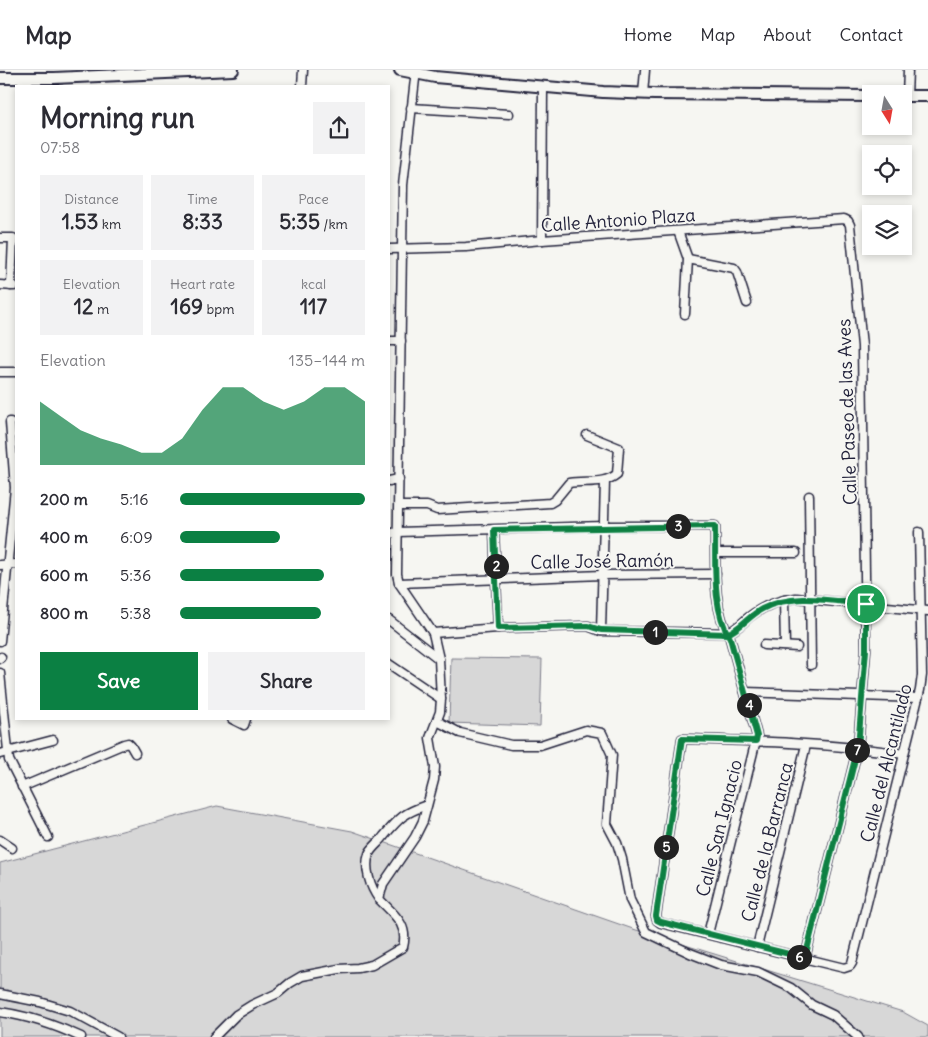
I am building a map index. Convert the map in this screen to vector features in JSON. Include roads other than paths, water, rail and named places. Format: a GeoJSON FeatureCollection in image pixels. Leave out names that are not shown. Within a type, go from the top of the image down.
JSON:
{"type":"FeatureCollection","features":[{"type":"Feature","properties":{"kind":"street"},"geometry":{"type":"LineString","coordinates":[[0,78],[54,74],[233,70]]}},
{"type":"Feature","properties":{"kind":"street"},"geometry":{"type":"LineString","coordinates":[[302,85],[303,70]]}},
{"type":"Feature","properties":{"kind":"street"},"geometry":{"type":"LineString","coordinates":[[400,70],[416,71],[435,77],[543,88],[643,94],[862,96]]}},
{"type":"Feature","properties":{"kind":"street"},"geometry":{"type":"LineString","coordinates":[[643,94],[645,70]]}},
{"type":"Feature","properties":{"kind":"street"},"geometry":{"type":"LineString","coordinates":[[907,85],[908,70]]}},
{"type":"Feature","properties":{"kind":"street"},"geometry":{"type":"LineString","coordinates":[[379,899],[383,884],[415,837],[423,821],[435,767],[430,738],[440,712],[441,698],[439,659],[433,633],[399,583],[397,574],[403,185],[416,71]]}},
{"type":"Feature","properties":{"kind":"street"},"geometry":{"type":"LineString","coordinates":[[542,240],[543,88]]}},
{"type":"Feature","properties":{"kind":"street"},"geometry":{"type":"LineString","coordinates":[[912,96],[928,96]]}},
{"type":"Feature","properties":{"kind":"street"},"geometry":{"type":"LineString","coordinates":[[412,108],[509,114]]}},
{"type":"Feature","properties":{"kind":"street","name":"Calle Antonio Plaza"},"geometry":{"type":"LineString","coordinates":[[390,249],[466,247],[844,219],[848,221]]}},
{"type":"Feature","properties":{"kind":"street","name":"Calle Paseo de las Aves"},"geometry":{"type":"LineString","coordinates":[[805,958],[858,747],[866,650],[862,346],[850,225],[848,221]]}},
{"type":"Feature","properties":{"kind":"street"},"geometry":{"type":"LineString","coordinates":[[678,231],[688,259],[685,314]]}},
{"type":"Feature","properties":{"kind":"street"},"geometry":{"type":"LineString","coordinates":[[0,238],[13,238],[14,286],[0,285]]}},
{"type":"Feature","properties":{"kind":"street"},"geometry":{"type":"LineString","coordinates":[[688,259],[734,268],[737,272],[746,303]]}},
{"type":"Feature","properties":{"kind":"street"},"geometry":{"type":"LineString","coordinates":[[390,341],[401,341]]}},
{"type":"Feature","properties":{"kind":"street"},"geometry":{"type":"LineString","coordinates":[[0,372],[15,372]]}},
{"type":"Feature","properties":{"kind":"street"},"geometry":{"type":"LineString","coordinates":[[0,641],[14,488],[10,422]]}},
{"type":"Feature","properties":{"kind":"street"},"geometry":{"type":"LineString","coordinates":[[398,506],[427,506],[437,510],[550,503],[555,500],[569,483],[605,481],[617,474],[619,448],[587,435]]}},
{"type":"Feature","properties":{"kind":"street"},"geometry":{"type":"LineString","coordinates":[[390,481],[399,479]]}},
{"type":"Feature","properties":{"kind":"street"},"geometry":{"type":"LineString","coordinates":[[601,630],[605,481]]}},
{"type":"Feature","properties":{"kind":"street"},"geometry":{"type":"LineString","coordinates":[[809,496],[811,665]]}},
{"type":"Feature","properties":{"kind":"street"},"geometry":{"type":"LineString","coordinates":[[390,534],[605,526]]}},
{"type":"Feature","properties":{"kind":"street","name":"Calle San Ignacio"},"geometry":{"type":"LineString","coordinates":[[605,526],[715,526],[718,608],[722,623],[730,638],[757,736],[708,934]]}},
{"type":"Feature","properties":{"kind":"street"},"geometry":{"type":"LineString","coordinates":[[494,530],[498,628]]}},
{"type":"Feature","properties":{"kind":"street","name":"Calle del Alcantilado"},"geometry":{"type":"LineString","coordinates":[[805,958],[844,968],[852,963],[918,698],[922,675],[924,610],[919,532]]}},
{"type":"Feature","properties":{"kind":"street"},"geometry":{"type":"LineString","coordinates":[[716,553],[796,553]]}},
{"type":"Feature","properties":{"kind":"street","name":"Calle José Ramón"},"geometry":{"type":"LineString","coordinates":[[399,583],[602,575],[716,574]]}},
{"type":"Feature","properties":{"kind":"street"},"geometry":{"type":"LineString","coordinates":[[433,633],[498,628],[588,626],[601,630],[727,634],[758,611],[784,600],[810,599],[924,610]]}},
{"type":"Feature","properties":{"kind":"street"},"geometry":{"type":"LineString","coordinates":[[784,600],[784,646]]}},
{"type":"Feature","properties":{"kind":"street"},"geometry":{"type":"LineString","coordinates":[[390,621],[439,659]]}},
{"type":"Feature","properties":{"kind":"street"},"geometry":{"type":"LineString","coordinates":[[764,645],[797,646]]}},
{"type":"Feature","properties":{"kind":"street"},"geometry":{"type":"LineString","coordinates":[[390,665],[441,698]]}},
{"type":"Feature","properties":{"kind":"street"},"geometry":{"type":"LineString","coordinates":[[0,673],[4,753],[48,837]]}},
{"type":"Feature","properties":{"kind":"street"},"geometry":{"type":"LineString","coordinates":[[745,692],[918,698]]}},
{"type":"Feature","properties":{"kind":"street"},"geometry":{"type":"LineString","coordinates":[[437,721],[460,733],[511,745],[540,746],[586,730],[602,733],[612,755],[607,824],[622,859],[630,900],[646,932],[690,953],[721,965],[758,972],[791,988],[812,1006],[833,1015],[858,1037]]}},
{"type":"Feature","properties":{"kind":"street"},"geometry":{"type":"LineString","coordinates":[[805,958],[657,920],[656,916],[682,739],[858,747],[904,754]]}},
{"type":"Feature","properties":{"kind":"street"},"geometry":{"type":"LineString","coordinates":[[4,753],[53,740]]}},
{"type":"Feature","properties":{"kind":"street"},"geometry":{"type":"LineString","coordinates":[[22,787],[124,744],[128,743],[135,753]]}},
{"type":"Feature","properties":{"kind":"street","name":"Calle de la Barranca"},"geometry":{"type":"LineString","coordinates":[[757,947],[806,745]]}},
{"type":"Feature","properties":{"kind":"street"},"geometry":{"type":"LineString","coordinates":[[214,1037],[236,1015],[278,993],[302,976],[372,965],[403,947],[406,937],[403,925],[373,891],[367,865],[369,853],[395,822],[407,812],[427,805]]}},
{"type":"Feature","properties":{"kind":"street"},"geometry":{"type":"LineString","coordinates":[[0,840],[12,848]]}},
{"type":"Feature","properties":{"kind":"street"},"geometry":{"type":"LineString","coordinates":[[0,994],[40,1002],[70,1012],[118,1037]]}},
{"type":"Feature","properties":{"kind":"street"},"geometry":{"type":"LineString","coordinates":[[0,1012],[25,1016],[81,1037]]}}]}
